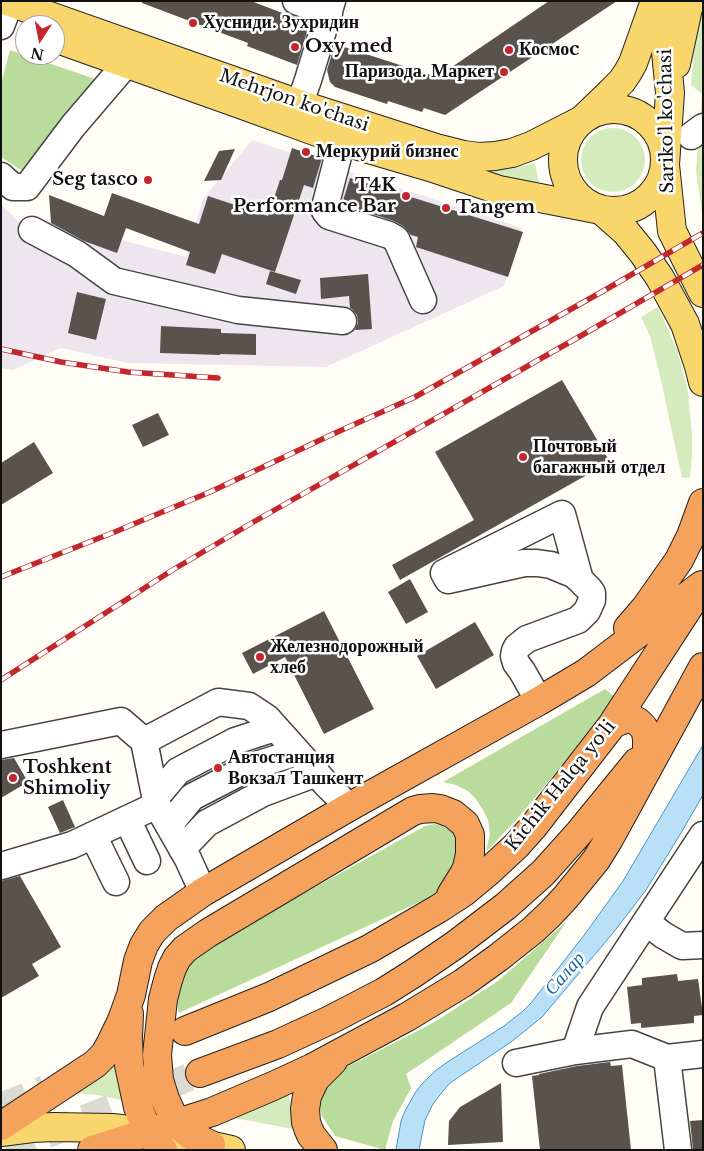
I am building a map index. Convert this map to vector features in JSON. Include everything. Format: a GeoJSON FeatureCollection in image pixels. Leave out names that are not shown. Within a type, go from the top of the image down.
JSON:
{"type":"FeatureCollection","features":[{"type":"Feature","properties":{"kind":"highway"},"geometry":{"type":"LineString","coordinates":[[586,673],[639,614],[672,571],[692,536],[703,502]]}},
{"type":"Feature","properties":{"kind":"highway"},"geometry":{"type":"LineString","coordinates":[[1,1126],[102,1058],[112,1043],[122,1020],[144,944],[166,918],[203,892],[586,673],[702,585]]}},
{"type":"Feature","properties":{"kind":"highway","name":"Kichik Halqa yo'li"},"geometry":{"type":"LineString","coordinates":[[185,1031],[269,997],[340,964],[438,909],[464,892],[482,877],[516,846],[612,726],[702,585]]}},
{"type":"Feature","properties":{"kind":"highway"},"geometry":{"type":"LineString","coordinates":[[200,1073],[278,1044],[384,992],[455,945],[506,906],[543,873],[591,819],[647,748],[703,663]]}},
{"type":"Feature","properties":{"kind":"highway"},"geometry":{"type":"LineString","coordinates":[[92,1150],[156,1141],[176,1123],[212,1112],[312,1068],[415,1012],[456,987],[481,971],[533,930],[581,880],[609,839],[703,667]]}},
{"type":"Feature","properties":{"kind":"highway"},"geometry":{"type":"LineString","coordinates":[[612,726],[626,719],[633,719],[638,722],[646,732],[647,748]]}},
{"type":"Feature","properties":{"kind":"highway"},"geometry":{"type":"LineString","coordinates":[[221,1148],[192,1136],[176,1123],[162,1089],[158,1073],[157,1055],[164,999],[168,980],[177,958],[196,941],[225,923],[413,811],[420,809],[440,809],[453,814],[465,824],[470,835],[470,854],[464,874],[453,892],[438,909]]}},
{"type":"Feature","properties":{"kind":"highway"},"geometry":{"type":"LineString","coordinates":[[130,995],[129,1065],[138,1107],[156,1141]]}},
{"type":"Feature","properties":{"kind":"highway"},"geometry":{"type":"LineString","coordinates":[[323,1150],[311,1136],[306,1122],[307,1096],[315,1079],[327,1066],[367,1038]]}},
{"type":"Feature","properties":{"kind":"main road","name":"Sariko'l ko'chasi"},"geometry":{"type":"LineString","coordinates":[[582,120],[622,81],[628,72],[655,1]]}},
{"type":"Feature","properties":{"kind":"main road","name":"Sariko'l ko'chasi"},"geometry":{"type":"LineString","coordinates":[[661,1],[670,93],[665,165],[672,232],[703,293]]}},
{"type":"Feature","properties":{"kind":"main road"},"geometry":{"type":"LineString","coordinates":[[670,93],[690,1]]}},
{"type":"Feature","properties":{"kind":"main road","name":"Mehrjon ko'chasi"},"geometry":{"type":"LineString","coordinates":[[8,16],[296,114],[342,141],[499,190],[601,210]]}},
{"type":"Feature","properties":{"kind":"main road","name":"Mehrjon ko'chasi"},"geometry":{"type":"LineString","coordinates":[[65,42],[243,104],[296,114],[464,156],[495,156],[512,153],[531,146],[582,120]]}},
{"type":"Feature","properties":{"kind":"main road"},"geometry":{"type":"LineString","coordinates":[[601,210],[618,211],[635,206],[650,196],[660,182],[665,165],[663,148],[656,132],[644,119],[628,111],[612,109],[596,112],[582,120],[571,132],[564,146],[562,163],[566,178],[580,198],[601,210],[626,232],[660,278],[684,324],[703,382]]}},
{"type":"Feature","properties":{"kind":"main road"},"geometry":{"type":"LineString","coordinates":[[32,1128],[47,1134],[51,1144],[49,1150]]}},
{"type":"Feature","properties":{"kind":"main road"},"geometry":{"type":"LineString","coordinates":[[1,1132],[32,1128],[112,1128],[156,1141],[221,1148]]}},
{"type":"Feature","properties":{"kind":"lane"},"geometry":{"type":"LineString","coordinates":[[296,1],[330,7],[296,114]]}},
{"type":"Feature","properties":{"kind":"lane"},"geometry":{"type":"LineString","coordinates":[[1,176],[13,187],[27,187],[73,126],[126,64]]}},
{"type":"Feature","properties":{"kind":"lane"},"geometry":{"type":"LineString","coordinates":[[342,141],[325,211],[329,216],[396,239],[423,300]]}},
{"type":"Feature","properties":{"kind":"lane"},"geometry":{"type":"LineString","coordinates":[[32,230],[77,254],[114,281],[238,310],[343,321]]}},
{"type":"Feature","properties":{"kind":"lane"},"geometry":{"type":"LineString","coordinates":[[539,701],[516,663],[515,651],[527,639],[581,618],[591,604],[592,597],[589,588],[573,574],[551,565],[524,563],[448,580],[444,573],[562,514],[580,580]]}},
{"type":"Feature","properties":{"kind":"lane"},"geometry":{"type":"LineString","coordinates":[[144,741],[218,702],[249,706],[292,746],[349,807]]}},
{"type":"Feature","properties":{"kind":"lane"},"geometry":{"type":"LineString","coordinates":[[1,745],[122,721],[144,741],[165,815],[203,892]]}},
{"type":"Feature","properties":{"kind":"lane"},"geometry":{"type":"LineString","coordinates":[[165,815],[171,758],[228,728],[292,746]]}},
{"type":"Feature","properties":{"kind":"lane"},"geometry":{"type":"LineString","coordinates":[[1,866],[72,845],[127,819],[165,815],[207,823],[263,793],[292,746]]}},
{"type":"Feature","properties":{"kind":"lane"},"geometry":{"type":"LineString","coordinates":[[165,815],[185,784],[243,754],[292,746]]}},
{"type":"Feature","properties":{"kind":"lane"},"geometry":{"type":"LineString","coordinates":[[127,819],[147,861]]}},
{"type":"Feature","properties":{"kind":"lane"},"geometry":{"type":"LineString","coordinates":[[94,835],[116,882]]}},
{"type":"Feature","properties":{"kind":"lane"},"geometry":{"type":"LineString","coordinates":[[575,1051],[590,1006],[702,837]]}},
{"type":"Feature","properties":{"kind":"lane"},"geometry":{"type":"LineString","coordinates":[[646,922],[682,946],[703,945]]}},
{"type":"Feature","properties":{"kind":"lane"},"geometry":{"type":"LineString","coordinates":[[516,1063],[575,1051],[632,1044],[667,1058],[703,1054]]}},
{"type":"Feature","properties":{"kind":"lane"},"geometry":{"type":"LineString","coordinates":[[667,1058],[678,1150]]}},
{"type":"Feature","properties":{"kind":"shaded area"},"geometry":{"type":"Polygon","coordinates":[[[252,140],[522,228],[504,286],[326,367],[128,363],[61,348],[13,370],[1,368],[1,204],[21,224],[51,221],[186,257],[203,199],[252,140]]]}},
{"type":"Feature","properties":{"kind":"green space"},"geometry":{"type":"Polygon","coordinates":[[[703,11],[703,220],[696,171],[702,94],[691,85],[695,43],[703,11]]]}},
{"type":"Feature","properties":{"kind":"green space"},"geometry":{"type":"Polygon","coordinates":[[[10,50],[15,52],[15,65],[54,65],[98,80],[21,170],[1,157],[1,84],[10,50]]]}},
{"type":"Feature","properties":{"kind":"green space"},"geometry":{"type":"Polygon","coordinates":[[[607,128],[619,128],[636,137],[643,148],[645,160],[643,172],[636,183],[619,192],[607,192],[595,187],[586,178],[581,166],[581,154],[586,142],[595,133],[607,128]]]}},
{"type":"Feature","properties":{"kind":"green space"},"geometry":{"type":"Polygon","coordinates":[[[535,163],[539,184],[481,170],[522,166],[535,163]]]}},
{"type":"Feature","properties":{"kind":"green space"},"geometry":{"type":"Polygon","coordinates":[[[658,307],[677,350],[688,392],[692,435],[690,477],[682,478],[650,336],[641,317],[658,307]]]}},
{"type":"Feature","properties":{"kind":"green space"},"geometry":{"type":"Polygon","coordinates":[[[605,689],[615,697],[518,818],[486,852],[490,834],[488,820],[483,810],[468,791],[456,785],[443,782],[605,689]]]}},
{"type":"Feature","properties":{"kind":"green space"},"geometry":{"type":"Polygon","coordinates":[[[435,824],[457,833],[460,847],[450,884],[428,898],[179,1013],[175,996],[192,956],[425,826],[435,824]]]}},
{"type":"Feature","properties":{"kind":"green space"},"geometry":{"type":"Polygon","coordinates":[[[567,921],[511,1003],[406,1074],[411,1088],[393,1121],[385,1150],[335,1136],[322,1116],[319,1105],[319,1093],[337,1072],[433,1023],[498,981],[567,921]]]}},
{"type":"Feature","properties":{"kind":"green space"},"geometry":{"type":"Polygon","coordinates":[[[116,1049],[129,1102],[98,1095],[76,1093],[116,1049]]]}},
{"type":"Feature","properties":{"kind":"green space"},"geometry":{"type":"Polygon","coordinates":[[[289,1095],[292,1112],[299,1130],[229,1117],[289,1095]]]}},
{"type":"Feature","properties":{"kind":"water","name":"Салар"},"geometry":{"type":"Polygon","coordinates":[[[703,745],[703,795],[646,890],[613,933],[542,1017],[511,1042],[450,1083],[443,1091],[433,1104],[425,1120],[419,1150],[396,1150],[401,1121],[421,1085],[435,1071],[504,1026],[523,1011],[585,934],[623,881],[703,745]]]}},
{"type":"Feature","properties":{"kind":"building"},"geometry":{"type":"Polygon","coordinates":[[[142,1],[251,1],[310,22],[297,65],[247,46],[248,43],[142,3],[142,1]]]}},
{"type":"Feature","properties":{"kind":"building","name":"Космоc"},"geometry":{"type":"Polygon","coordinates":[[[549,1],[617,1],[445,115],[424,108],[422,112],[388,101],[387,104],[335,87],[330,82],[327,70],[335,44],[437,77],[549,1]]]}},
{"type":"Feature","properties":{"kind":"building"},"geometry":{"type":"Polygon","coordinates":[[[292,148],[322,158],[313,188],[304,185],[275,272],[222,254],[215,274],[186,265],[190,252],[126,228],[117,253],[84,241],[51,223],[49,195],[104,216],[112,193],[199,224],[208,196],[268,216],[292,148]]]}},
{"type":"Feature","properties":{"kind":"building"},"geometry":{"type":"Polygon","coordinates":[[[235,149],[221,180],[204,181],[219,151],[235,149]]]}},
{"type":"Feature","properties":{"kind":"building"},"geometry":{"type":"Polygon","coordinates":[[[350,178],[523,232],[508,277],[416,247],[418,237],[411,235],[403,226],[394,221],[342,204],[350,178]]]}},
{"type":"Feature","properties":{"kind":"building"},"geometry":{"type":"Polygon","coordinates":[[[270,271],[301,280],[296,294],[266,284],[270,271]]]}},
{"type":"Feature","properties":{"kind":"building"},"geometry":{"type":"Polygon","coordinates":[[[368,274],[372,329],[355,330],[358,323],[357,315],[350,308],[349,296],[321,299],[320,278],[368,274]]]}},
{"type":"Feature","properties":{"kind":"building"},"geometry":{"type":"Polygon","coordinates":[[[77,292],[106,299],[96,340],[68,333],[77,292]]]}},
{"type":"Feature","properties":{"kind":"building"},"geometry":{"type":"Polygon","coordinates":[[[161,326],[221,329],[221,333],[256,334],[256,355],[160,353],[161,326]]]}},
{"type":"Feature","properties":{"kind":"building","name":"Почтовый багажный отдел"},"geometry":{"type":"Polygon","coordinates":[[[562,380],[610,462],[400,580],[392,565],[474,520],[435,452],[562,380]]]}},
{"type":"Feature","properties":{"kind":"building"},"geometry":{"type":"Polygon","coordinates":[[[158,413],[169,435],[143,447],[132,425],[158,413]]]}},
{"type":"Feature","properties":{"kind":"building"},"geometry":{"type":"Polygon","coordinates":[[[34,442],[53,473],[1,505],[1,463],[34,442]]]}},
{"type":"Feature","properties":{"kind":"building"},"geometry":{"type":"Polygon","coordinates":[[[410,579],[428,612],[406,624],[388,592],[410,579]]]}},
{"type":"Feature","properties":{"kind":"building"},"geometry":{"type":"Polygon","coordinates":[[[324,611],[374,709],[324,734],[285,657],[253,674],[242,653],[324,611]]]}},
{"type":"Feature","properties":{"kind":"building"},"geometry":{"type":"Polygon","coordinates":[[[475,622],[494,655],[436,689],[417,656],[475,622]]]}},
{"type":"Feature","properties":{"kind":"building","name":"Toshkent Shimoliy"},"geometry":{"type":"Polygon","coordinates":[[[14,758],[28,782],[1,798],[1,760],[14,758]]]}},
{"type":"Feature","properties":{"kind":"building"},"geometry":{"type":"Polygon","coordinates":[[[63,800],[75,827],[60,833],[48,807],[63,800]]]}},
{"type":"Feature","properties":{"kind":"building"},"geometry":{"type":"Polygon","coordinates":[[[20,876],[61,947],[32,964],[39,976],[1,998],[1,881],[20,876]]]}},
{"type":"Feature","properties":{"kind":"building"},"geometry":{"type":"Polygon","coordinates":[[[677,974],[678,981],[698,979],[703,1015],[694,1016],[694,1023],[641,1028],[641,1023],[631,1024],[627,987],[642,985],[642,978],[677,974]]]}},
{"type":"Feature","properties":{"kind":"building"},"geometry":{"type":"Polygon","coordinates":[[[610,1062],[611,1066],[622,1065],[631,1150],[540,1150],[532,1076],[577,1066],[610,1062]]]}},
{"type":"Feature","properties":{"kind":"building"},"geometry":{"type":"Polygon","coordinates":[[[501,1083],[503,1142],[448,1145],[449,1121],[460,1107],[501,1083]]]}},
{"type":"Feature","properties":{"kind":"building"},"geometry":{"type":"Polygon","coordinates":[[[703,1120],[703,1150],[693,1150],[690,1121],[703,1120]]]}},
{"type":"Feature","properties":{"kind":"tunnel"},"geometry":{"type":"LineString","coordinates":[[7,1150],[200,1073]]}},
{"type":"Feature","properties":{"kind":"tunnel"},"geometry":{"type":"LineString","coordinates":[[1,1107],[45,1089]]}},
{"type":"Feature","properties":{"kind":"railway"},"geometry":{"type":"LineString","coordinates":[[1,577],[210,492],[415,397],[703,233]]}},
{"type":"Feature","properties":{"kind":"railway"},"geometry":{"type":"LineString","coordinates":[[1,680],[171,571],[250,524],[703,265]]}},
{"type":"Feature","properties":{"kind":"railway"},"geometry":{"type":"LineString","coordinates":[[1,349],[61,362],[128,372],[218,378]]}},
{"type":"Feature","properties":{"kind":"place","name":"Хусниди. Зухридин"},"geometry":{"type":"Point","coordinates":[193,23]}},
{"type":"Feature","properties":{"kind":"place","name":"Oxy med"},"geometry":{"type":"Point","coordinates":[295,47]}},
{"type":"Feature","properties":{"kind":"place","name":"Космоc"},"geometry":{"type":"Point","coordinates":[509,50]}},
{"type":"Feature","properties":{"kind":"place","name":"Паризода. Маркет"},"geometry":{"type":"Point","coordinates":[504,72]}},
{"type":"Feature","properties":{"kind":"place","name":"Меркурий бизнес"},"geometry":{"type":"Point","coordinates":[306,152]}},
{"type":"Feature","properties":{"kind":"place","name":"Seg tasco"},"geometry":{"type":"Point","coordinates":[148,180]}},
{"type":"Feature","properties":{"kind":"place","name":"T4K Performance Bar"},"geometry":{"type":"Point","coordinates":[406,196]}},
{"type":"Feature","properties":{"kind":"place","name":"Tangem"},"geometry":{"type":"Point","coordinates":[446,208]}},
{"type":"Feature","properties":{"kind":"place","name":"Почтовый багажный отдел"},"geometry":{"type":"Point","coordinates":[523,457]}},
{"type":"Feature","properties":{"kind":"place","name":"Железнодорожный хлеб"},"geometry":{"type":"Point","coordinates":[260,657]}},
{"type":"Feature","properties":{"kind":"place","name":"Автостанция Вокзал Ташкент"},"geometry":{"type":"Point","coordinates":[218,768]}},
{"type":"Feature","properties":{"kind":"place","name":"Toshkent Shimoliy"},"geometry":{"type":"Point","coordinates":[13,778]}}]}
